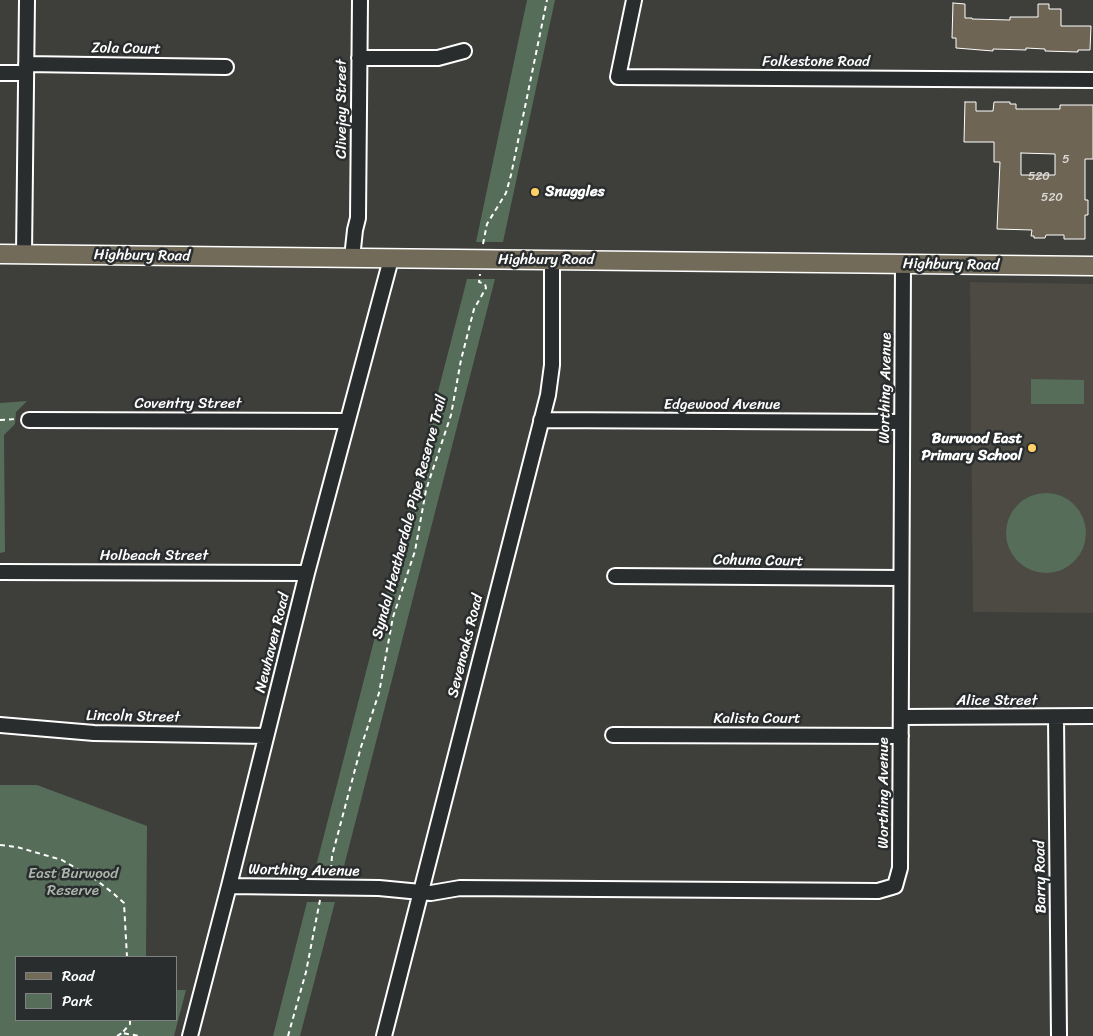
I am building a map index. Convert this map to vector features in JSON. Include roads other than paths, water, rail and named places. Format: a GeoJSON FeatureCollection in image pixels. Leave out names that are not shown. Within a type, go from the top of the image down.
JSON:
{"type":"FeatureCollection","features":[{"type":"Feature","properties":{"kind":"main road","name":"Highbury Road"},"geometry":{"type":"LineString","coordinates":[[0,254],[1093,266]]}},
{"type":"Feature","properties":{"kind":"street"},"geometry":{"type":"LineString","coordinates":[[24,254],[27,0]]}},
{"type":"Feature","properties":{"kind":"street","name":"Clivejay Street"},"geometry":{"type":"LineString","coordinates":[[358,258],[361,230],[358,218],[360,0]]}},
{"type":"Feature","properties":{"kind":"street","name":"Folkestone Road"},"geometry":{"type":"LineString","coordinates":[[634,0],[618,77],[1093,80]]}},
{"type":"Feature","properties":{"kind":"street"},"geometry":{"type":"LineString","coordinates":[[359,58],[438,58],[464,51]]}},
{"type":"Feature","properties":{"kind":"street","name":"Zola Court"},"geometry":{"type":"LineString","coordinates":[[0,73],[26,69],[226,66]]}},
{"type":"Feature","properties":{"kind":"street","name":"Newhaven Road"},"geometry":{"type":"LineString","coordinates":[[190,1036],[307,573],[391,258]]}},
{"type":"Feature","properties":{"kind":"street","name":"Sevenoaks Road"},"geometry":{"type":"LineString","coordinates":[[384,1036],[420,888],[548,395],[552,365],[552,260]]}},
{"type":"Feature","properties":{"kind":"street","name":"Worthing Avenue"},"geometry":{"type":"LineString","coordinates":[[229,886],[420,888],[445,885],[460,888],[878,891],[895,886],[900,868],[900,578],[904,264]]}},
{"type":"Feature","properties":{"kind":"street","name":"Coventry Street"},"geometry":{"type":"LineString","coordinates":[[23,420],[347,421]]}},
{"type":"Feature","properties":{"kind":"street","name":"Edgewood Avenue"},"geometry":{"type":"LineString","coordinates":[[541,420],[902,422]]}},
{"type":"Feature","properties":{"kind":"street","name":"Holbeach Street"},"geometry":{"type":"LineString","coordinates":[[0,572],[307,573]]}},
{"type":"Feature","properties":{"kind":"street","name":"Cohuna Court"},"geometry":{"type":"LineString","coordinates":[[615,576],[900,578]]}},
{"type":"Feature","properties":{"kind":"street","name":"Alice Street"},"geometry":{"type":"LineString","coordinates":[[901,717],[1093,716]]}},
{"type":"Feature","properties":{"kind":"street","name":"Barry Road"},"geometry":{"type":"LineString","coordinates":[[1056,717],[1059,1036]]}},
{"type":"Feature","properties":{"kind":"street","name":"Lincoln Street"},"geometry":{"type":"LineString","coordinates":[[0,725],[94,733],[266,736]]}},
{"type":"Feature","properties":{"kind":"street","name":"Kalista Court"},"geometry":{"type":"LineString","coordinates":[[613,735],[901,736]]}},
{"type":"Feature","properties":{"kind":"place","name":"Snuggles"},"geometry":{"type":"Point","coordinates":[535,192]}},
{"type":"Feature","properties":{"kind":"place","name":"Burwood East Primary School"},"geometry":{"type":"Point","coordinates":[1032,448]}},
{"type":"Feature","properties":{"kind":"park label","name":"East Burwood Reserve"},"geometry":{"type":"Point","coordinates":[73,882]}}]}
